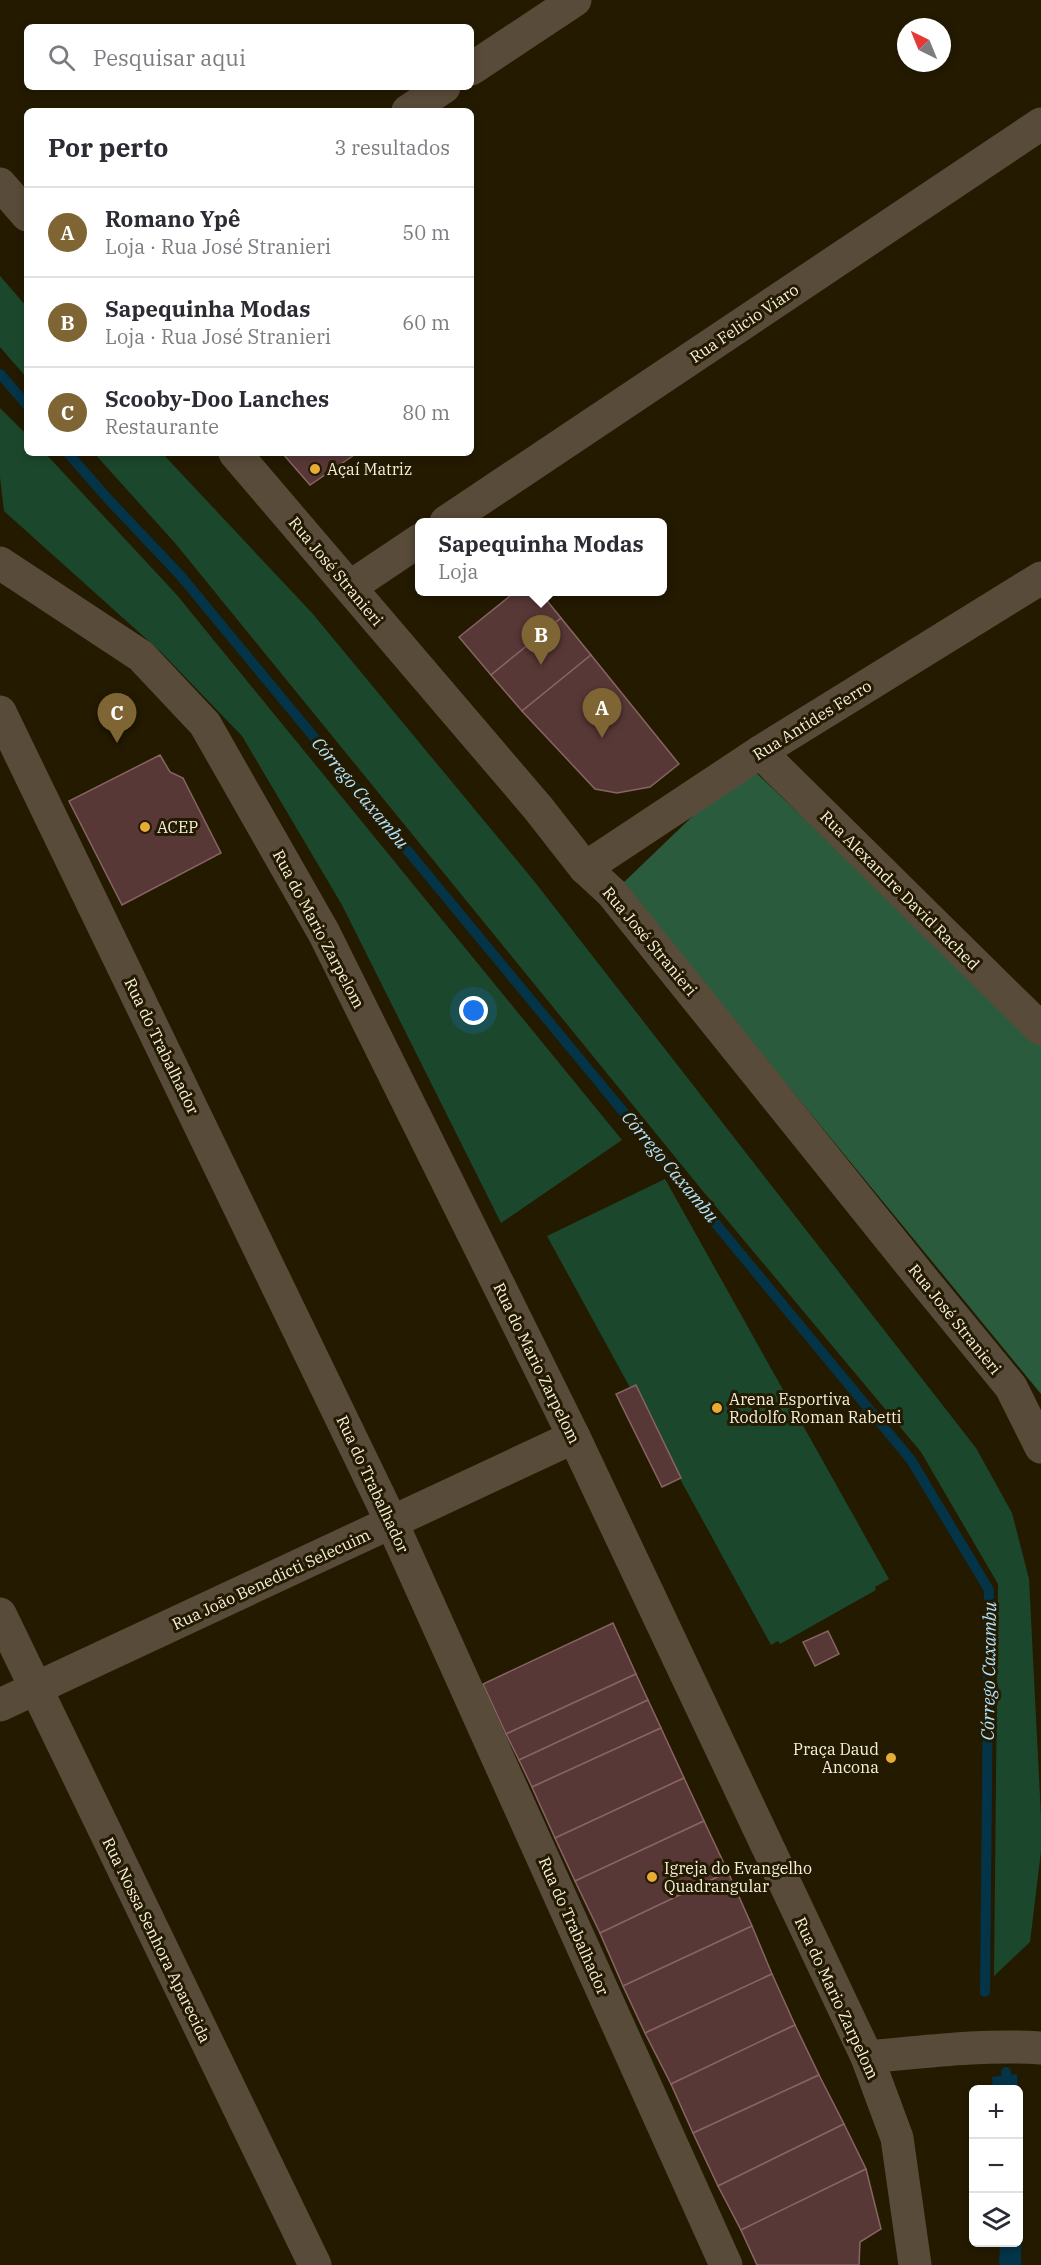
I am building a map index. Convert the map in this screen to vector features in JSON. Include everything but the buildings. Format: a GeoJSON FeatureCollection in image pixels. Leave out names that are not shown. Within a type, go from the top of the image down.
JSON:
{"type":"FeatureCollection","features":[{"type":"Feature","properties":{"kind":"street"},"geometry":{"type":"LineString","coordinates":[[474,67],[575,0]]}},
{"type":"Feature","properties":{"kind":"street"},"geometry":{"type":"LineString","coordinates":[[412,108],[440,90]]}},
{"type":"Feature","properties":{"kind":"street","name":"Rua Felicio Viaro"},"geometry":{"type":"LineString","coordinates":[[452,518],[1041,124]]}},
{"type":"Feature","properties":{"kind":"street"},"geometry":{"type":"LineString","coordinates":[[0,184],[24,211]]}},
{"type":"Feature","properties":{"kind":"street","name":"Rua José Stranieri"},"geometry":{"type":"LineString","coordinates":[[238,456],[538,808],[585,868],[612,893],[1011,1387],[1041,1447]]}},
{"type":"Feature","properties":{"kind":"street"},"geometry":{"type":"LineString","coordinates":[[350,587],[415,543]]}},
{"type":"Feature","properties":{"kind":"street","name":"Rua do Mario Zarpelom"},"geometry":{"type":"LineString","coordinates":[[0,563],[141,656],[205,724],[324,933],[574,1437],[867,2057],[897,2138],[915,2265]]}},
{"type":"Feature","properties":{"kind":"street","name":"Rua Antides Ferro"},"geometry":{"type":"LineString","coordinates":[[585,868],[760,752],[1041,578]]}},
{"type":"Feature","properties":{"kind":"street","name":"Rua do Trabalhador"},"geometry":{"type":"LineString","coordinates":[[0,712],[392,1523],[726,2265]]}},
{"type":"Feature","properties":{"kind":"street","name":"Rua Alexandre David Rached"},"geometry":{"type":"LineString","coordinates":[[760,752],[1041,1029]]}},
{"type":"Feature","properties":{"kind":"street","name":"Rua João Benedicti Selecuim"},"geometry":{"type":"LineString","coordinates":[[0,1705],[574,1437]]}},
{"type":"Feature","properties":{"kind":"street","name":"Rua Nossa Senhora Aparecida"},"geometry":{"type":"LineString","coordinates":[[0,1614],[315,2265]]}},
{"type":"Feature","properties":{"kind":"street"},"geometry":{"type":"LineString","coordinates":[[867,2057],[1022,2047],[1041,2048]]}},
{"type":"Feature","properties":{"kind":"green space"},"geometry":{"type":"Polygon","coordinates":[[[0,276],[24,304],[24,375],[0,347],[0,276]]]}},
{"type":"Feature","properties":{"kind":"green space"},"geometry":{"type":"Polygon","coordinates":[[[0,408],[24,432],[24,456],[48,456],[176,594],[622,1140],[501,1223],[342,905],[242,736],[162,653],[4,511],[0,477],[0,408]]]}},
{"type":"Feature","properties":{"kind":"green space"},"geometry":{"type":"Polygon","coordinates":[[[97,456],[165,456],[312,613],[534,881],[976,1448],[1012,1513],[1029,1579],[1041,1817],[1041,1851],[1030,1942],[994,1976],[998,1584],[921,1452],[702,1190],[175,543],[97,456]]]}},
{"type":"Feature","properties":{"kind":"green space"},"geometry":{"type":"Polygon","coordinates":[[[747,764],[1041,1044],[1041,1394],[622,884],[747,764]]]}},
{"type":"Feature","properties":{"kind":"green space","name":"Arena Esportiva Rodolfo Roman Rabetti"},"geometry":{"type":"Polygon","coordinates":[[[665,1179],[889,1579],[875,1587],[876,1590],[780,1644],[778,1641],[771,1645],[547,1236],[665,1179]]]}},
{"type":"Feature","properties":{"kind":"water"},"geometry":{"type":"Polygon","coordinates":[[[1017,2074],[1018,2085],[993,2085],[992,2077],[1017,2074]]]}},
{"type":"Feature","properties":{"kind":"water"},"geometry":{"type":"Polygon","coordinates":[[[1000,2247],[1021,2247],[1021,2265],[999,2265],[1000,2247]]]}},
{"type":"Feature","properties":{"kind":"waterway","name":"Córrego Caxambu"},"geometry":{"type":"LineString","coordinates":[[0,374],[24,402]]}},
{"type":"Feature","properties":{"kind":"waterway","name":"Córrego Caxambu"},"geometry":{"type":"LineString","coordinates":[[71,456],[180,575],[911,1460],[989,1590],[985,1992]]}},
{"type":"Feature","properties":{"kind":"waterway"},"geometry":{"type":"LineString","coordinates":[[1006,2072],[1007,2085]]}},
{"type":"Feature","properties":{"kind":"place","name":"Açaí Matriz"},"geometry":{"type":"Point","coordinates":[315,469]}},
{"type":"Feature","properties":{"kind":"place","name":"Sapequinha Modas"},"geometry":{"type":"Point","coordinates":[541,665]}},
{"type":"Feature","properties":{"kind":"place","name":"Romano Ypê"},"geometry":{"type":"Point","coordinates":[602,738]}},
{"type":"Feature","properties":{"kind":"place","name":"Scooby-Doo Lanches"},"geometry":{"type":"Point","coordinates":[117,743]}},
{"type":"Feature","properties":{"kind":"place","name":"ACEP"},"geometry":{"type":"Point","coordinates":[145,827]}},
{"type":"Feature","properties":{"kind":"place","name":"Arena Esportiva Rodolfo Roman Rabetti"},"geometry":{"type":"Point","coordinates":[717,1408]}},
{"type":"Feature","properties":{"kind":"place","name":"Praça Daud Ancona"},"geometry":{"type":"Point","coordinates":[891,1758]}},
{"type":"Feature","properties":{"kind":"place","name":"Igreja do Evangelho Quadrangular"},"geometry":{"type":"Point","coordinates":[652,1877]}}]}
